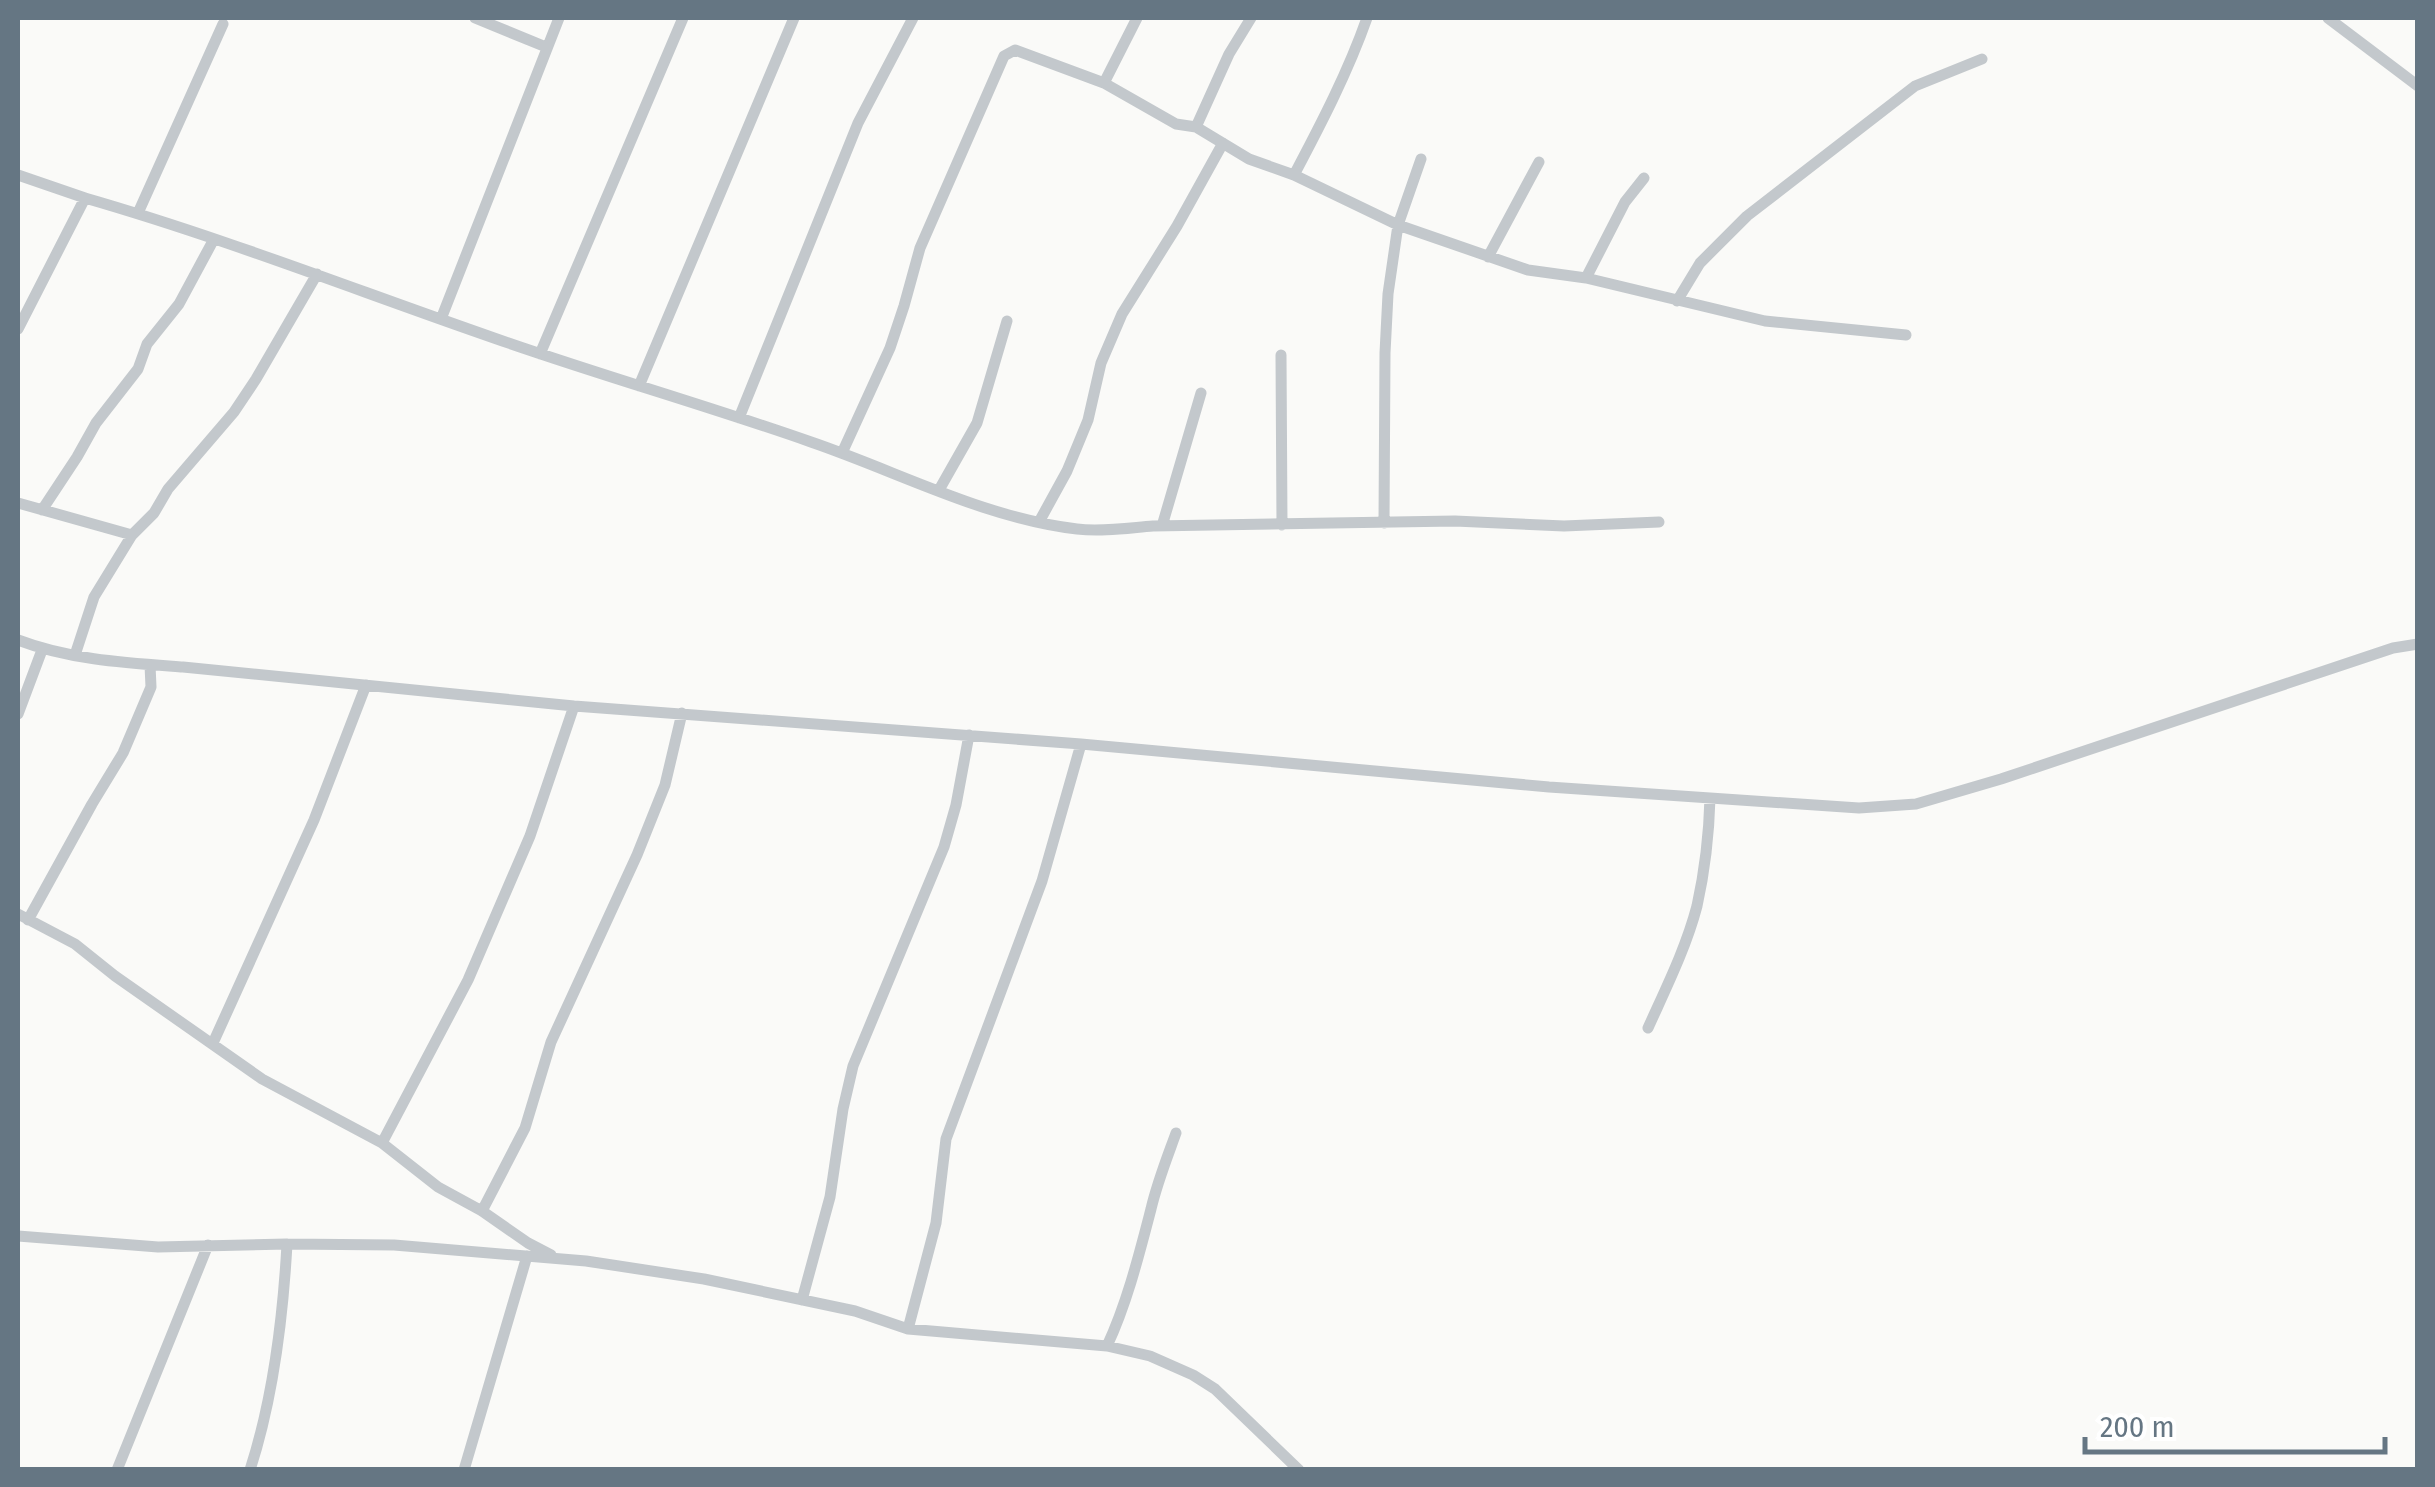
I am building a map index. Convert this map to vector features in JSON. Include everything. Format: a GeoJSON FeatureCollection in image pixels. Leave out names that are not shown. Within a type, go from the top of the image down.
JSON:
{"type":"FeatureCollection","features":[{"type":"Feature","properties":{"kind":"street"},"geometry":{"type":"LineString","coordinates":[[475,18],[546,47]]}},
{"type":"Feature","properties":{"kind":"street"},"geometry":{"type":"LineString","coordinates":[[440,319],[559,18]]}},
{"type":"Feature","properties":{"kind":"street"},"geometry":{"type":"LineString","coordinates":[[540,354],[683,18]]}},
{"type":"Feature","properties":{"kind":"street"},"geometry":{"type":"LineString","coordinates":[[639,386],[794,18]]}},
{"type":"Feature","properties":{"kind":"street"},"geometry":{"type":"LineString","coordinates":[[740,418],[858,123],[913,18]]}},
{"type":"Feature","properties":{"kind":"street"},"geometry":{"type":"LineString","coordinates":[[1104,83],[1136,18]]}},
{"type":"Feature","properties":{"kind":"street"},"geometry":{"type":"LineString","coordinates":[[1196,127],[1229,54],[1251,18]]}},
{"type":"Feature","properties":{"kind":"street"},"geometry":{"type":"LineString","coordinates":[[1294,175],[1367,18]]}},
{"type":"Feature","properties":{"kind":"street"},"geometry":{"type":"LineString","coordinates":[[2328,18],[2418,86]]}},
{"type":"Feature","properties":{"kind":"street"},"geometry":{"type":"LineString","coordinates":[[138,214],[224,24]]}},
{"type":"Feature","properties":{"kind":"street"},"geometry":{"type":"LineString","coordinates":[[842,453],[890,348],[920,248],[1004,56],[1016,50],[1104,83],[1176,124],[1196,127],[1249,159],[1294,175],[1398,225],[1528,270],[1586,278],[1764,321],[1906,335]]}},
{"type":"Feature","properties":{"kind":"street"},"geometry":{"type":"LineString","coordinates":[[1677,301],[1700,263],[1747,216],[1915,86],[1982,59]]}},
{"type":"Feature","properties":{"kind":"street"},"geometry":{"type":"LineString","coordinates":[[1040,522],[1088,420],[1101,363],[1122,314],[1222,144]]}},
{"type":"Feature","properties":{"kind":"street"},"geometry":{"type":"LineString","coordinates":[[1384,523],[1388,294],[1398,225],[1421,159]]}},
{"type":"Feature","properties":{"kind":"street"},"geometry":{"type":"LineString","coordinates":[[1488,256],[1539,162]]}},
{"type":"Feature","properties":{"kind":"street"},"geometry":{"type":"LineString","coordinates":[[18,174],[318,274],[540,354],[842,453],[977,505],[1040,522],[1079,529],[1455,521],[1564,526],[1659,522]]}},
{"type":"Feature","properties":{"kind":"street"},"geometry":{"type":"LineString","coordinates":[[1586,278],[1624,202],[1644,178]]}},
{"type":"Feature","properties":{"kind":"street"},"geometry":{"type":"LineString","coordinates":[[18,329],[85,198]]}},
{"type":"Feature","properties":{"kind":"street"},"geometry":{"type":"LineString","coordinates":[[42,510],[96,423],[138,368],[147,344],[179,304],[214,239]]}},
{"type":"Feature","properties":{"kind":"street"},"geometry":{"type":"LineString","coordinates":[[74,655],[94,597],[132,534],[154,513],[168,490],[234,412],[318,274]]}},
{"type":"Feature","properties":{"kind":"street"},"geometry":{"type":"LineString","coordinates":[[939,490],[978,423],[1008,321]]}},
{"type":"Feature","properties":{"kind":"street"},"geometry":{"type":"LineString","coordinates":[[1281,355],[1282,524]]}},
{"type":"Feature","properties":{"kind":"street"},"geometry":{"type":"LineString","coordinates":[[1162,526],[1201,393]]}},
{"type":"Feature","properties":{"kind":"street"},"geometry":{"type":"LineString","coordinates":[[18,503],[132,534]]}},
{"type":"Feature","properties":{"kind":"street"},"geometry":{"type":"LineString","coordinates":[[18,640],[42,650],[120,663],[574,706],[1859,808],[1916,804],[2393,648],[2418,644]]}},
{"type":"Feature","properties":{"kind":"street"},"geometry":{"type":"LineString","coordinates":[[18,714],[42,650]]}},
{"type":"Feature","properties":{"kind":"street"},"geometry":{"type":"LineString","coordinates":[[150,665],[151,687],[123,753],[23,917],[75,944],[262,1080],[382,1143],[438,1187],[560,1259]]}},
{"type":"Feature","properties":{"kind":"street"},"geometry":{"type":"LineString","coordinates":[[213,1043],[314,820],[366,685]]}},
{"type":"Feature","properties":{"kind":"street"},"geometry":{"type":"LineString","coordinates":[[382,1143],[476,962],[530,836],[574,706]]}},
{"type":"Feature","properties":{"kind":"street"},"geometry":{"type":"LineString","coordinates":[[482,1211],[525,1128],[551,1042],[665,785],[682,713]]}},
{"type":"Feature","properties":{"kind":"street"},"geometry":{"type":"LineString","coordinates":[[802,1300],[830,1197],[853,1066],[944,847],[969,735]]}},
{"type":"Feature","properties":{"kind":"street"},"geometry":{"type":"LineString","coordinates":[[908,1329],[936,1222],[946,1140],[1042,881],[1082,744]]}},
{"type":"Feature","properties":{"kind":"street"},"geometry":{"type":"LineString","coordinates":[[1648,1028],[1696,909],[1708,843],[1710,798]]}},
{"type":"Feature","properties":{"kind":"street"},"geometry":{"type":"LineString","coordinates":[[1108,1346],[1176,1133]]}},
{"type":"Feature","properties":{"kind":"street"},"geometry":{"type":"LineString","coordinates":[[18,1236],[158,1246],[394,1245],[560,1259],[704,1279],[855,1311],[908,1329],[1108,1346],[1150,1356],[1194,1375],[1214,1389],[1299,1470]]}},
{"type":"Feature","properties":{"kind":"street"},"geometry":{"type":"LineString","coordinates":[[250,1470],[277,1347],[286,1244]]}},
{"type":"Feature","properties":{"kind":"street"},"geometry":{"type":"LineString","coordinates":[[117,1470],[208,1245]]}},
{"type":"Feature","properties":{"kind":"street"},"geometry":{"type":"LineString","coordinates":[[464,1470],[527,1256]]}}]}
